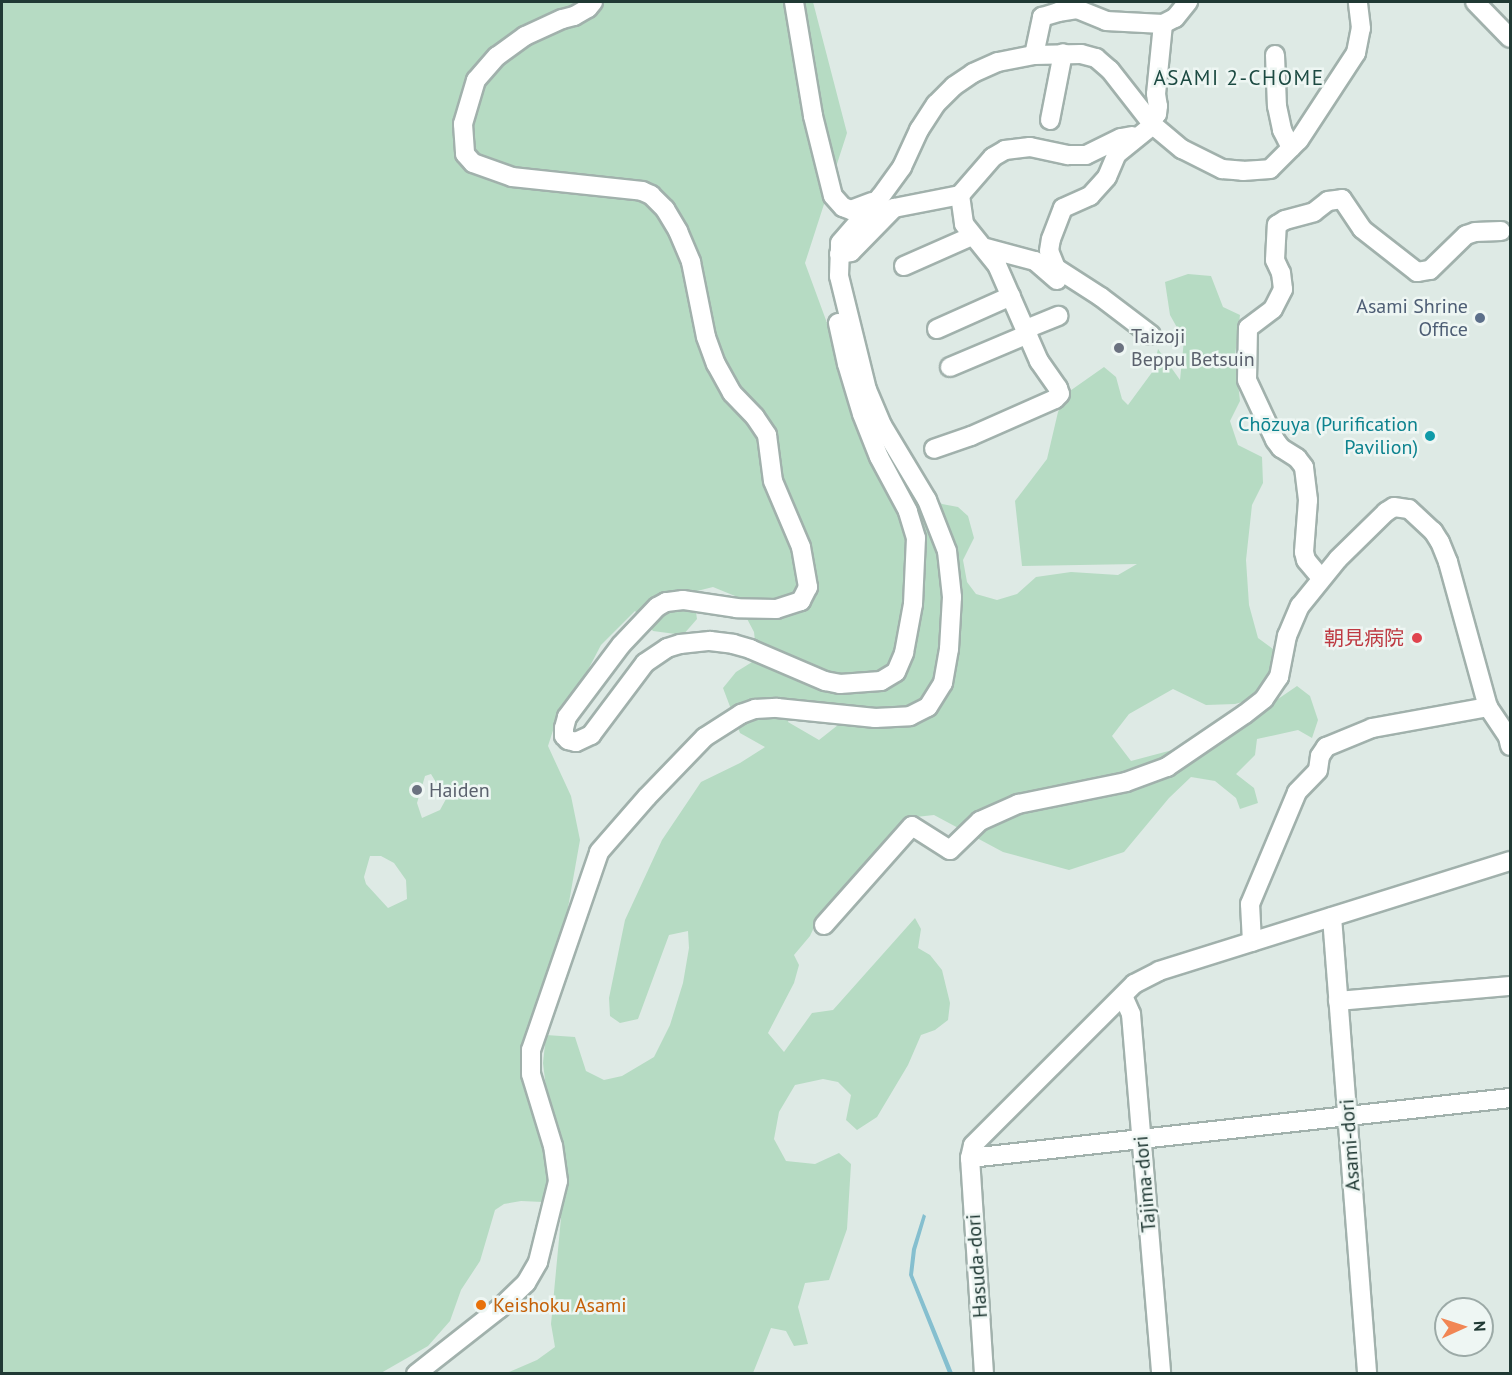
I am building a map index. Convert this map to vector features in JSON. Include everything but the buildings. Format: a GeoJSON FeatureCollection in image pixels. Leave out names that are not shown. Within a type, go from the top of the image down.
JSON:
{"type":"FeatureCollection","features":[{"type":"Feature","properties":{"kind":"street"},"geometry":{"type":"LineString","coordinates":[[593,2],[588,8],[574,16],[525,36],[497,56],[476,80],[463,124],[465,154],[473,163],[512,177],[642,190],[651,195],[665,209],[678,231],[691,262],[706,337],[716,364],[732,393],[755,417],[767,435],[773,481],[801,547],[808,586],[801,601],[776,609],[737,608],[683,600],[666,602],[657,607],[621,645],[567,717],[564,736],[568,740],[583,741],[591,735],[645,663],[655,655],[680,644],[710,641],[741,646],[806,674],[840,684],[881,681],[889,678],[901,665],[913,604],[916,538],[908,512],[879,457],[856,396],[836,312],[835,292],[839,276]]}},
{"type":"Feature","properties":{"kind":"street"},"geometry":{"type":"LineString","coordinates":[[795,2],[813,116],[833,196],[843,207],[851,210],[881,196]]}},
{"type":"Feature","properties":{"kind":"street"},"geometry":{"type":"LineString","coordinates":[[1034,55],[1042,17],[1089,7],[1106,21],[1163,24],[1175,18],[1188,2]]}},
{"type":"Feature","properties":{"kind":"street"},"geometry":{"type":"LineString","coordinates":[[416,1374],[500,1308],[526,1283],[538,1262],[558,1181],[553,1146],[531,1074],[531,1050],[599,852],[705,737],[741,714],[755,709],[777,708],[875,718],[910,716],[927,708],[943,683],[949,649],[952,597],[947,551],[927,500],[874,408],[860,365],[839,276],[840,243],[881,196],[902,167],[919,130],[936,104],[954,86],[973,73],[998,62],[1034,55],[1063,53],[1096,58],[1110,70],[1151,122],[1182,149],[1222,169],[1243,171],[1269,169],[1291,148],[1356,53],[1361,28],[1358,2]]}},
{"type":"Feature","properties":{"kind":"street"},"geometry":{"type":"LineString","coordinates":[[1475,2],[1510,38]]}},
{"type":"Feature","properties":{"kind":"street"},"geometry":{"type":"LineString","coordinates":[[1151,335],[1101,297],[1056,268],[1049,251],[1058,218],[1069,203],[1094,192],[1107,177],[1117,154],[1157,114],[1156,94],[1163,24]]}},
{"type":"Feature","properties":{"kind":"street"},"geometry":{"type":"LineString","coordinates":[[1050,120],[1063,53]]}},
{"type":"Feature","properties":{"kind":"street"},"geometry":{"type":"LineString","coordinates":[[1275,55],[1277,106],[1282,130],[1291,148]]}},
{"type":"Feature","properties":{"kind":"street"},"geometry":{"type":"LineString","coordinates":[[839,254],[851,252],[894,208],[960,195],[993,157],[1005,150],[1030,147],[1068,155],[1086,155],[1121,138],[1136,137]]}},
{"type":"Feature","properties":{"kind":"street"},"geometry":{"type":"LineString","coordinates":[[934,448],[971,436],[1055,399],[1060,394],[1039,361],[1011,296],[986,248],[972,236],[964,224],[960,195]]}},
{"type":"Feature","properties":{"kind":"street"},"geometry":{"type":"LineString","coordinates":[[1321,578],[1306,561],[1304,552],[1308,500],[1304,467],[1298,458],[1281,448],[1247,380],[1248,328],[1273,309],[1283,289],[1281,273],[1275,260],[1277,225],[1285,220],[1314,212],[1328,201],[1342,199],[1362,229],[1417,272],[1430,270],[1466,235],[1475,232],[1501,231]]}},
{"type":"Feature","properties":{"kind":"street"},"geometry":{"type":"LineString","coordinates":[[904,266],[972,236]]}},
{"type":"Feature","properties":{"kind":"street"},"geometry":{"type":"LineString","coordinates":[[986,248],[1035,261],[1054,279],[1064,281],[1070,279]]}},
{"type":"Feature","properties":{"kind":"street"},"geometry":{"type":"LineString","coordinates":[[937,329],[1011,296]]}},
{"type":"Feature","properties":{"kind":"street"},"geometry":{"type":"LineString","coordinates":[[950,367],[1058,316]]}},
{"type":"Feature","properties":{"kind":"street"},"geometry":{"type":"LineString","coordinates":[[824,925],[912,826],[950,850],[980,821],[1018,804],[1146,776],[1196,749],[1245,714],[1273,688],[1281,668],[1287,636],[1300,606],[1321,578],[1386,512],[1394,507],[1409,509],[1433,531],[1448,562],[1488,708],[1510,739]]}},
{"type":"Feature","properties":{"kind":"street"},"geometry":{"type":"LineString","coordinates":[[1252,942],[1250,903],[1297,792],[1318,770],[1320,756],[1326,747],[1372,728],[1488,708]]}},
{"type":"Feature","properties":{"kind":"street"},"geometry":{"type":"LineString","coordinates":[[1510,861],[1159,971],[1134,984],[973,1145],[970,1158],[1510,1098]]}},
{"type":"Feature","properties":{"kind":"street","name":"Asami-dori"},"geometry":{"type":"LineString","coordinates":[[1332,917],[1367,1374]]}},
{"type":"Feature","properties":{"kind":"street"},"geometry":{"type":"LineString","coordinates":[[1338,1001],[1510,987]]}},
{"type":"Feature","properties":{"kind":"street","name":"Tajima-dori"},"geometry":{"type":"LineString","coordinates":[[1123,996],[1131,1014],[1161,1374]]}},
{"type":"Feature","properties":{"kind":"street","name":"Hasuda-dori"},"geometry":{"type":"LineString","coordinates":[[970,1158],[984,1374]]}},
{"type":"Feature","properties":{"kind":"green space"},"geometry":{"type":"Polygon","coordinates":[[[2,2],[813,2],[847,133],[805,263],[845,372],[878,419],[897,430],[928,493],[942,504],[958,507],[968,516],[974,538],[963,560],[967,582],[976,594],[997,600],[1017,594],[1036,577],[1071,572],[1118,575],[1137,564],[1022,566],[1015,501],[1047,459],[1058,412],[1067,393],[1104,367],[1116,377],[1122,399],[1128,405],[1153,371],[1158,349],[1180,380],[1184,340],[1170,315],[1165,282],[1188,274],[1211,276],[1223,307],[1240,315],[1235,356],[1240,401],[1230,421],[1238,445],[1262,457],[1263,483],[1252,505],[1246,560],[1249,605],[1258,638],[1273,649],[1272,675],[1258,698],[1235,704],[1206,705],[1173,689],[1129,714],[1112,736],[1131,761],[1180,748],[1268,706],[1297,686],[1310,696],[1318,720],[1312,738],[1298,730],[1257,739],[1255,755],[1236,774],[1254,788],[1258,803],[1240,809],[1236,798],[1215,781],[1191,777],[1169,798],[1124,852],[1069,870],[1003,852],[934,815],[907,818],[817,921],[810,936],[794,955],[799,965],[794,983],[768,1033],[784,1052],[812,1013],[833,1010],[915,918],[921,929],[918,948],[930,955],[942,970],[950,1003],[948,1020],[935,1030],[921,1035],[908,1065],[877,1117],[857,1130],[846,1120],[851,1095],[838,1082],[823,1079],[795,1085],[779,1112],[774,1139],[786,1161],[815,1164],[839,1153],[851,1164],[847,1229],[829,1280],[805,1283],[798,1307],[808,1344],[794,1346],[786,1331],[771,1328],[753,1373],[507,1373],[537,1360],[555,1347],[551,1324],[561,1218],[543,1202],[521,1201],[504,1204],[495,1210],[480,1261],[461,1290],[450,1321],[428,1346],[381,1373],[2,1374],[2,2]],[[713,587],[693,592],[697,619],[683,635],[653,631],[635,611],[601,645],[579,687],[557,718],[548,746],[571,796],[580,840],[563,936],[536,1005],[521,1063],[525,1092],[548,1105],[543,1063],[546,1035],[575,1037],[586,1071],[604,1080],[622,1076],[654,1057],[670,1025],[683,983],[689,948],[688,931],[669,935],[638,1019],[620,1023],[610,1016],[609,998],[625,920],[662,840],[701,782],[740,763],[765,747],[740,733],[723,688],[736,672],[757,659],[754,632],[735,596],[713,587]],[[795,702],[788,722],[819,740],[843,721],[795,702]],[[431,774],[425,776],[417,803],[422,818],[440,810],[446,799],[431,774]],[[370,856],[364,877],[366,884],[388,908],[407,899],[406,880],[394,863],[381,856],[370,856]]]}},
{"type":"Feature","properties":{"kind":"water"},"geometry":{"type":"Polygon","coordinates":[[[923,1214],[926,1216],[916,1250],[913,1275],[953,1373],[948,1373],[909,1275],[912,1249],[923,1214]]]}},
{"type":"Feature","properties":{"kind":"place","name":"Asami Shrine Office"},"geometry":{"type":"Point","coordinates":[1480,318]}},
{"type":"Feature","properties":{"kind":"place","name":"Taizoji Beppu Betsuin"},"geometry":{"type":"Point","coordinates":[1119,348]}},
{"type":"Feature","properties":{"kind":"place","name":"Chōzuya (Purification Pavilion)"},"geometry":{"type":"Point","coordinates":[1430,436]}},
{"type":"Feature","properties":{"kind":"place","name":"朝見病院"},"geometry":{"type":"Point","coordinates":[1417,638]}},
{"type":"Feature","properties":{"kind":"place","name":"Haiden"},"geometry":{"type":"Point","coordinates":[417,790]}},
{"type":"Feature","properties":{"kind":"place","name":"Keishoku Asami"},"geometry":{"type":"Point","coordinates":[481,1305]}},
{"type":"Feature","properties":{"kind":"district","name":"ASAMI 2-CHOME"},"geometry":{"type":"Point","coordinates":[1239,78]}}]}
